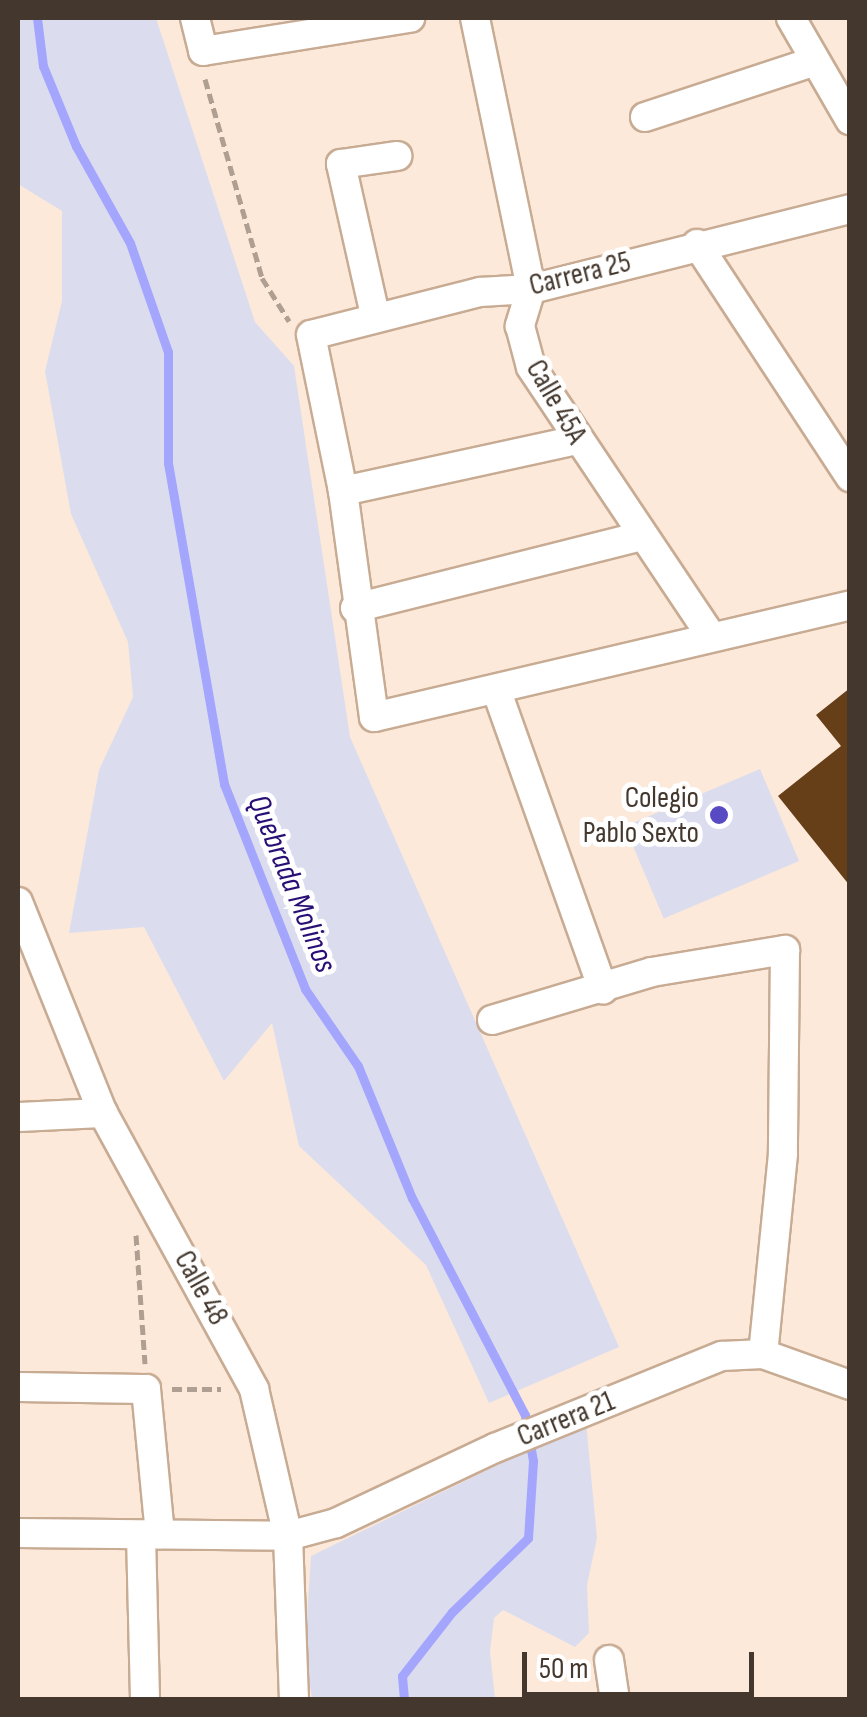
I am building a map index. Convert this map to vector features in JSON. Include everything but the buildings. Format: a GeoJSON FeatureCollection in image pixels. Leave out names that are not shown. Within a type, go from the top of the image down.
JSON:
{"type":"FeatureCollection","features":[{"type":"Feature","properties":{"kind":"street"},"geometry":{"type":"LineString","coordinates":[[195,18],[203,51],[410,18]]}},
{"type":"Feature","properties":{"kind":"street","name":"Calle 45A"},"geometry":{"type":"LineString","coordinates":[[475,18],[530,289],[520,326],[531,367],[576,440],[712,636]]}},
{"type":"Feature","properties":{"kind":"street"},"geometry":{"type":"LineString","coordinates":[[791,18],[850,120]]}},
{"type":"Feature","properties":{"kind":"street"},"geometry":{"type":"LineString","coordinates":[[644,118],[815,61]]}},
{"type":"Feature","properties":{"kind":"street"},"geometry":{"type":"LineString","coordinates":[[375,315],[342,164],[397,156]]}},
{"type":"Feature","properties":{"kind":"street","name":"Carrera 25"},"geometry":{"type":"LineString","coordinates":[[311,335],[375,315],[480,292],[530,289],[697,244],[850,209]]}},
{"type":"Feature","properties":{"kind":"street"},"geometry":{"type":"LineString","coordinates":[[697,244],[850,477]]}},
{"type":"Feature","properties":{"kind":"street"},"geometry":{"type":"LineString","coordinates":[[311,335],[343,491],[355,608],[374,717],[850,605]]}},
{"type":"Feature","properties":{"kind":"street"},"geometry":{"type":"LineString","coordinates":[[343,491],[576,440]]}},
{"type":"Feature","properties":{"kind":"street"},"geometry":{"type":"LineString","coordinates":[[355,608],[642,536]]}},
{"type":"Feature","properties":{"kind":"street"},"geometry":{"type":"LineString","coordinates":[[496,689],[603,990]]}},
{"type":"Feature","properties":{"kind":"street","name":"Calle 48"},"geometry":{"type":"LineString","coordinates":[[18,902],[28,969],[254,1389],[288,1536],[294,1700]]}},
{"type":"Feature","properties":{"kind":"street"},"geometry":{"type":"LineString","coordinates":[[492,1020],[603,990],[652,972],[785,950],[783,1154],[764,1354]]}},
{"type":"Feature","properties":{"kind":"street"},"geometry":{"type":"LineString","coordinates":[[18,1117],[103,1112]]}},
{"type":"Feature","properties":{"kind":"street","name":"Carrera 21"},"geometry":{"type":"LineString","coordinates":[[18,1533],[288,1536],[336,1523],[494,1448],[722,1356],[764,1354],[850,1385]]}},
{"type":"Feature","properties":{"kind":"street"},"geometry":{"type":"LineString","coordinates":[[18,1387],[146,1389],[150,1535],[145,1700]]}},
{"type":"Feature","properties":{"kind":"street"},"geometry":{"type":"LineString","coordinates":[[609,1660],[615,1700]]}},
{"type":"Feature","properties":{"kind":"path"},"geometry":{"type":"LineString","coordinates":[[203,51],[206,89],[262,278],[285,319],[311,335]]}},
{"type":"Feature","properties":{"kind":"path"},"geometry":{"type":"LineString","coordinates":[[135,1219],[146,1389],[254,1389]]}},
{"type":"Feature","properties":{"kind":"shaded area"},"geometry":{"type":"Polygon","coordinates":[[[18,18],[156,18],[255,322],[294,366],[350,737],[619,1347],[489,1403],[426,1265],[299,1146],[272,1023],[224,1081],[144,927],[69,933],[99,770],[133,697],[128,642],[71,514],[45,371],[62,301],[62,211],[18,184],[18,18]]]}},
{"type":"Feature","properties":{"kind":"shaded area"},"geometry":{"type":"Polygon","coordinates":[[[760,769],[799,861],[664,918],[625,826],[760,769]]]}},
{"type":"Feature","properties":{"kind":"shaded area"},"geometry":{"type":"Polygon","coordinates":[[[586,1422],[597,1538],[587,1585],[589,1633],[575,1647],[503,1610],[494,1618],[490,1651],[495,1699],[312,1699],[305,1649],[311,1556],[586,1422]]]}},
{"type":"Feature","properties":{"kind":"waterway","name":"Quebrada Molinos"},"geometry":{"type":"LineString","coordinates":[[37,18],[43,66],[76,146],[130,243],[168,352],[168,463],[224,784],[305,989],[358,1066],[412,1198],[525,1415],[533,1461],[528,1538],[452,1612],[402,1676],[404,1700]]}},
{"type":"Feature","properties":{"kind":"place","name":"Colegio Pablo Sexto"},"geometry":{"type":"Point","coordinates":[719,815]}}]}
